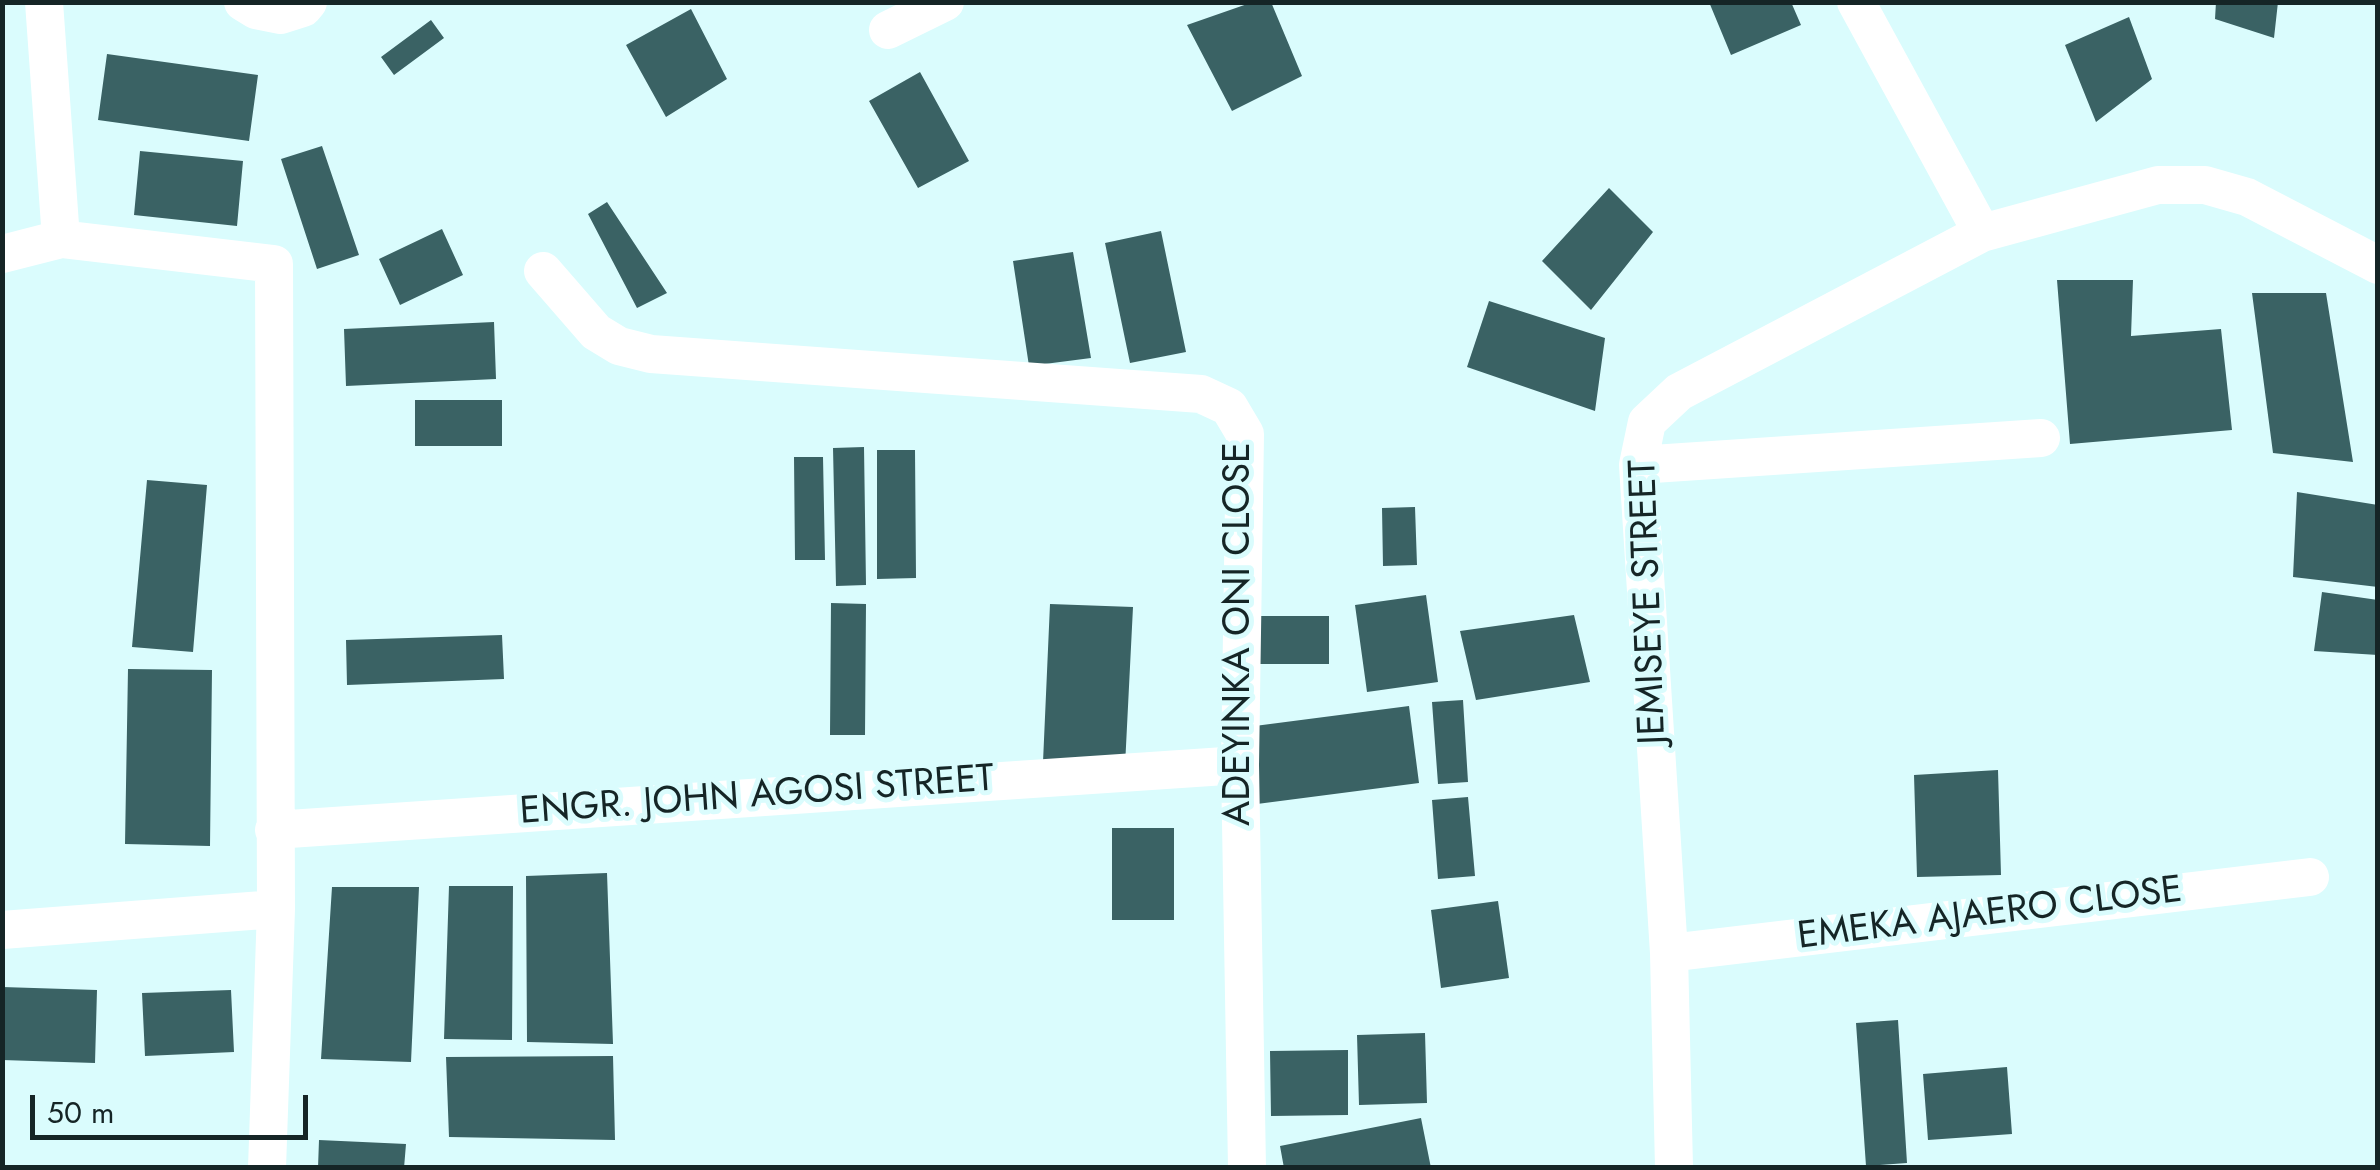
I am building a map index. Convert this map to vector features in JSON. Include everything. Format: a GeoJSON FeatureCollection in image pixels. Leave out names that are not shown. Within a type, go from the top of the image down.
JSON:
{"type":"FeatureCollection","features":[{"type":"Feature","properties":{"kind":"street"},"geometry":{"type":"LineString","coordinates":[[44,2],[61,238]]}},
{"type":"Feature","properties":{"kind":"street"},"geometry":{"type":"LineString","coordinates":[[244,2],[256,10],[281,15],[304,8],[308,2]]}},
{"type":"Feature","properties":{"kind":"street"},"geometry":{"type":"LineString","coordinates":[[888,30],[945,2]]}},
{"type":"Feature","properties":{"kind":"street"},"geometry":{"type":"LineString","coordinates":[[1856,2],[1982,233]]}},
{"type":"Feature","properties":{"kind":"street","name":"JEMISEYE STREET"},"geometry":{"type":"LineString","coordinates":[[1674,1168],[1668,953],[1638,465],[1646,422],[1679,392],[1982,233],[2158,185],[2204,185],[2247,197],[2378,265]]}},
{"type":"Feature","properties":{"kind":"street"},"geometry":{"type":"LineString","coordinates":[[2,254],[61,238],[274,264],[276,909],[267,1168]]}},
{"type":"Feature","properties":{"kind":"street","name":"ADEYINKA ONI CLOSE"},"geometry":{"type":"LineString","coordinates":[[543,271],[596,332],[620,346],[651,354],[1201,394],[1230,407],[1245,434],[1240,765],[1247,1168]]}},
{"type":"Feature","properties":{"kind":"street"},"geometry":{"type":"LineString","coordinates":[[1638,465],[2041,438]]}},
{"type":"Feature","properties":{"kind":"street","name":"ENGR. JOHN AGOSI STREET"},"geometry":{"type":"LineString","coordinates":[[274,830],[1240,765]]}},
{"type":"Feature","properties":{"kind":"street","name":"EMEKA AJAERO CLOSE"},"geometry":{"type":"LineString","coordinates":[[1668,953],[2310,878]]}},
{"type":"Feature","properties":{"kind":"street"},"geometry":{"type":"LineString","coordinates":[[2,930],[276,909]]}},
{"type":"Feature","properties":{"kind":"building"},"geometry":{"type":"Polygon","coordinates":[[[1253,2],[1271,2],[1302,76],[1232,111],[1187,25],[1253,2]]]}},
{"type":"Feature","properties":{"kind":"building"},"geometry":{"type":"Polygon","coordinates":[[[1709,2],[1791,2],[1801,25],[1731,55],[1709,2]]]}},
{"type":"Feature","properties":{"kind":"building"},"geometry":{"type":"Polygon","coordinates":[[[2216,2],[2278,2],[2274,38],[2215,19],[2216,2]]]}},
{"type":"Feature","properties":{"kind":"building"},"geometry":{"type":"Polygon","coordinates":[[[691,9],[727,79],[666,117],[626,45],[691,9]]]}},
{"type":"Feature","properties":{"kind":"building"},"geometry":{"type":"Polygon","coordinates":[[[2129,17],[2152,79],[2096,122],[2065,45],[2129,17]]]}},
{"type":"Feature","properties":{"kind":"building"},"geometry":{"type":"Polygon","coordinates":[[[431,20],[444,38],[394,75],[381,57],[431,20]]]}},
{"type":"Feature","properties":{"kind":"building"},"geometry":{"type":"Polygon","coordinates":[[[107,54],[258,75],[249,141],[98,120],[107,54]]]}},
{"type":"Feature","properties":{"kind":"building"},"geometry":{"type":"Polygon","coordinates":[[[920,72],[969,161],[918,188],[869,101],[920,72]]]}},
{"type":"Feature","properties":{"kind":"building"},"geometry":{"type":"Polygon","coordinates":[[[322,146],[359,255],[317,269],[281,159],[322,146]]]}},
{"type":"Feature","properties":{"kind":"building"},"geometry":{"type":"Polygon","coordinates":[[[140,151],[243,161],[237,226],[134,215],[140,151]]]}},
{"type":"Feature","properties":{"kind":"building"},"geometry":{"type":"Polygon","coordinates":[[[1609,188],[1653,232],[1591,310],[1542,261],[1609,188]]]}},
{"type":"Feature","properties":{"kind":"building"},"geometry":{"type":"Polygon","coordinates":[[[607,202],[667,293],[637,308],[588,214],[607,202]]]}},
{"type":"Feature","properties":{"kind":"building"},"geometry":{"type":"Polygon","coordinates":[[[442,229],[463,275],[400,305],[379,259],[442,229]]]}},
{"type":"Feature","properties":{"kind":"building"},"geometry":{"type":"Polygon","coordinates":[[[1161,231],[1186,352],[1130,363],[1105,243],[1161,231]]]}},
{"type":"Feature","properties":{"kind":"building"},"geometry":{"type":"Polygon","coordinates":[[[1073,252],[1091,358],[1029,366],[1013,261],[1073,252]]]}},
{"type":"Feature","properties":{"kind":"building"},"geometry":{"type":"Polygon","coordinates":[[[2057,280],[2133,280],[2131,336],[2221,329],[2232,430],[2070,444],[2057,280]]]}},
{"type":"Feature","properties":{"kind":"building"},"geometry":{"type":"Polygon","coordinates":[[[2252,293],[2326,293],[2353,462],[2273,453],[2252,293]]]}},
{"type":"Feature","properties":{"kind":"building"},"geometry":{"type":"Polygon","coordinates":[[[1489,301],[1605,338],[1595,411],[1467,367],[1489,301]]]}},
{"type":"Feature","properties":{"kind":"building"},"geometry":{"type":"Polygon","coordinates":[[[494,322],[496,379],[346,386],[344,329],[494,322]]]}},
{"type":"Feature","properties":{"kind":"building"},"geometry":{"type":"Polygon","coordinates":[[[415,400],[502,400],[502,446],[415,446],[415,400]]]}},
{"type":"Feature","properties":{"kind":"building"},"geometry":{"type":"Polygon","coordinates":[[[864,447],[866,585],[836,586],[833,448],[864,447]]]}},
{"type":"Feature","properties":{"kind":"building"},"geometry":{"type":"Polygon","coordinates":[[[877,450],[915,450],[916,578],[877,579],[877,450]]]}},
{"type":"Feature","properties":{"kind":"building"},"geometry":{"type":"Polygon","coordinates":[[[794,457],[823,457],[825,560],[795,560],[794,457]]]}},
{"type":"Feature","properties":{"kind":"building"},"geometry":{"type":"Polygon","coordinates":[[[147,480],[207,485],[193,652],[132,647],[147,480]]]}},
{"type":"Feature","properties":{"kind":"building"},"geometry":{"type":"Polygon","coordinates":[[[2297,492],[2378,505],[2378,587],[2293,577],[2297,492]]]}},
{"type":"Feature","properties":{"kind":"building"},"geometry":{"type":"Polygon","coordinates":[[[1415,507],[1417,565],[1383,566],[1382,508],[1415,507]]]}},
{"type":"Feature","properties":{"kind":"building"},"geometry":{"type":"Polygon","coordinates":[[[2322,592],[2378,600],[2378,655],[2314,651],[2322,592]]]}},
{"type":"Feature","properties":{"kind":"building"},"geometry":{"type":"Polygon","coordinates":[[[1426,595],[1438,682],[1367,692],[1355,605],[1426,595]]]}},
{"type":"Feature","properties":{"kind":"building"},"geometry":{"type":"Polygon","coordinates":[[[831,603],[866,604],[865,735],[830,735],[831,603]]]}},
{"type":"Feature","properties":{"kind":"building"},"geometry":{"type":"Polygon","coordinates":[[[1050,604],[1133,607],[1125,766],[1043,762],[1050,604]]]}},
{"type":"Feature","properties":{"kind":"building"},"geometry":{"type":"Polygon","coordinates":[[[1574,615],[1590,682],[1476,700],[1460,631],[1574,615]]]}},
{"type":"Feature","properties":{"kind":"building"},"geometry":{"type":"Polygon","coordinates":[[[1257,616],[1329,616],[1329,664],[1257,664],[1257,616]]]}},
{"type":"Feature","properties":{"kind":"building"},"geometry":{"type":"Polygon","coordinates":[[[502,635],[504,679],[347,685],[346,640],[502,635]]]}},
{"type":"Feature","properties":{"kind":"building"},"geometry":{"type":"Polygon","coordinates":[[[128,669],[212,670],[210,846],[125,844],[128,669]]]}},
{"type":"Feature","properties":{"kind":"building"},"geometry":{"type":"Polygon","coordinates":[[[1463,700],[1468,782],[1438,784],[1432,702],[1463,700]]]}},
{"type":"Feature","properties":{"kind":"building"},"geometry":{"type":"Polygon","coordinates":[[[1409,706],[1419,783],[1257,804],[1247,727],[1409,706]]]}},
{"type":"Feature","properties":{"kind":"building"},"geometry":{"type":"Polygon","coordinates":[[[1998,770],[2001,875],[1917,877],[1914,775],[1998,770]]]}},
{"type":"Feature","properties":{"kind":"building"},"geometry":{"type":"Polygon","coordinates":[[[1468,797],[1475,876],[1438,879],[1432,800],[1468,797]]]}},
{"type":"Feature","properties":{"kind":"building"},"geometry":{"type":"Polygon","coordinates":[[[1112,828],[1174,828],[1174,920],[1112,920],[1112,828]]]}},
{"type":"Feature","properties":{"kind":"building"},"geometry":{"type":"Polygon","coordinates":[[[607,873],[613,1044],[527,1042],[526,876],[607,873]]]}},
{"type":"Feature","properties":{"kind":"building"},"geometry":{"type":"Polygon","coordinates":[[[449,886],[513,886],[512,1040],[444,1039],[449,886]]]}},
{"type":"Feature","properties":{"kind":"building"},"geometry":{"type":"Polygon","coordinates":[[[332,887],[419,887],[411,1062],[321,1059],[332,887]]]}},
{"type":"Feature","properties":{"kind":"building"},"geometry":{"type":"Polygon","coordinates":[[[1498,901],[1509,978],[1441,988],[1431,910],[1498,901]]]}},
{"type":"Feature","properties":{"kind":"building"},"geometry":{"type":"Polygon","coordinates":[[[2,987],[97,990],[95,1063],[2,1060],[2,987]]]}},
{"type":"Feature","properties":{"kind":"building"},"geometry":{"type":"Polygon","coordinates":[[[231,990],[234,1052],[145,1056],[142,993],[231,990]]]}},
{"type":"Feature","properties":{"kind":"building"},"geometry":{"type":"Polygon","coordinates":[[[1898,1020],[1907,1163],[1866,1166],[1856,1023],[1898,1020]]]}},
{"type":"Feature","properties":{"kind":"building"},"geometry":{"type":"Polygon","coordinates":[[[1425,1033],[1427,1103],[1359,1105],[1357,1035],[1425,1033]]]}},
{"type":"Feature","properties":{"kind":"building"},"geometry":{"type":"Polygon","coordinates":[[[1348,1050],[1348,1115],[1271,1116],[1270,1051],[1348,1050]]]}},
{"type":"Feature","properties":{"kind":"building"},"geometry":{"type":"Polygon","coordinates":[[[613,1056],[615,1140],[449,1137],[446,1057],[613,1056]]]}},
{"type":"Feature","properties":{"kind":"building"},"geometry":{"type":"Polygon","coordinates":[[[2007,1067],[2012,1134],[1928,1140],[1923,1074],[2007,1067]]]}},
{"type":"Feature","properties":{"kind":"building"},"geometry":{"type":"Polygon","coordinates":[[[1421,1118],[1431,1168],[1284,1168],[1280,1146],[1421,1118]]]}},
{"type":"Feature","properties":{"kind":"building"},"geometry":{"type":"Polygon","coordinates":[[[319,1140],[406,1144],[404,1168],[318,1168],[319,1140]]]}}]}
